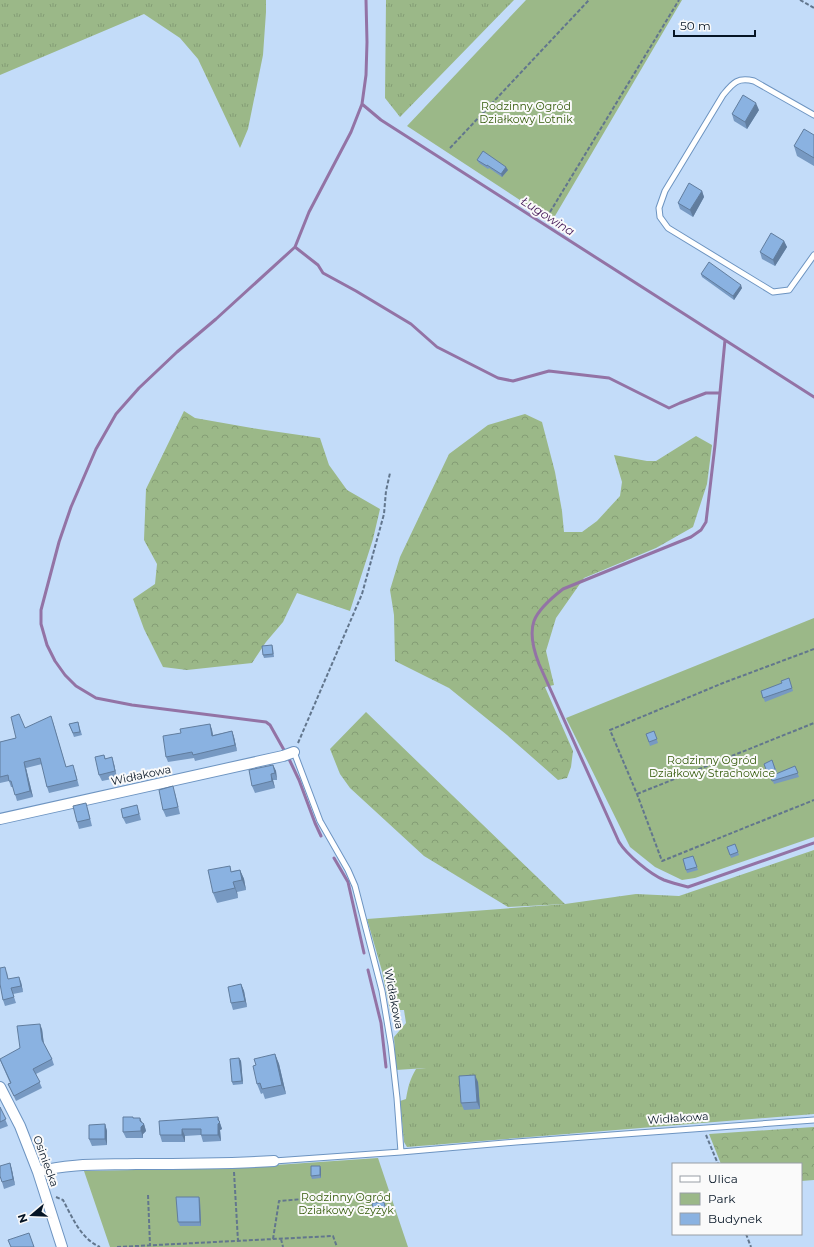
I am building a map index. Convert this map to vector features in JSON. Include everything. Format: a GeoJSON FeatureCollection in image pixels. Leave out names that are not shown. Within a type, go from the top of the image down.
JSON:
{"type":"FeatureCollection","features":[{"type":"Feature","properties":{"kind":"street","name":"Widłakowa"},"geometry":{"type":"LineString","coordinates":[[0,819],[282,756],[294,752]]}},
{"type":"Feature","properties":{"kind":"street","name":"Osiniecka"},"geometry":{"type":"LineString","coordinates":[[0,1087],[20,1126],[38,1172],[62,1247]]}},
{"type":"Feature","properties":{"kind":"street"},"geometry":{"type":"LineString","coordinates":[[38,1172],[48,1169],[92,1165],[274,1161]]}},
{"type":"Feature","properties":{"kind":"lane"},"geometry":{"type":"LineString","coordinates":[[814,115],[754,81],[745,79],[733,83],[723,95],[665,191],[659,208],[660,217],[668,228],[773,292],[790,290],[814,255]]}},
{"type":"Feature","properties":{"kind":"lane","name":"Widłakowa"},"geometry":{"type":"LineString","coordinates":[[294,752],[320,821],[348,870],[355,886],[382,991],[386,1014],[397,1098],[401,1152],[814,1120]]}},
{"type":"Feature","properties":{"kind":"lane"},"geometry":{"type":"LineString","coordinates":[[274,1161],[401,1152]]}},
{"type":"Feature","properties":{"kind":"path"},"geometry":{"type":"LineString","coordinates":[[450,148],[589,0]]}},
{"type":"Feature","properties":{"kind":"path"},"geometry":{"type":"LineString","coordinates":[[550,212],[679,0]]}},
{"type":"Feature","properties":{"kind":"path"},"geometry":{"type":"LineString","coordinates":[[800,0],[814,8]]}},
{"type":"Feature","properties":{"kind":"path"},"geometry":{"type":"LineString","coordinates":[[294,752],[362,594],[384,514],[386,490],[390,473]]}},
{"type":"Feature","properties":{"kind":"path"},"geometry":{"type":"LineString","coordinates":[[814,649],[723,683],[610,730],[637,794],[662,861],[814,800]]}},
{"type":"Feature","properties":{"kind":"path"},"geometry":{"type":"LineString","coordinates":[[637,794],[814,723]]}},
{"type":"Feature","properties":{"kind":"path"},"geometry":{"type":"LineString","coordinates":[[704,1128],[718,1163]]}},
{"type":"Feature","properties":{"kind":"path"},"geometry":{"type":"LineString","coordinates":[[234,1168],[238,1241]]}},
{"type":"Feature","properties":{"kind":"path"},"geometry":{"type":"LineString","coordinates":[[274,1239],[279,1201],[363,1194]]}},
{"type":"Feature","properties":{"kind":"path"},"geometry":{"type":"LineString","coordinates":[[148,1195],[150,1245]]}},
{"type":"Feature","properties":{"kind":"path"},"geometry":{"type":"LineString","coordinates":[[47,1199],[56,1197],[63,1200],[78,1229],[92,1244],[100,1247]]}},
{"type":"Feature","properties":{"kind":"path"},"geometry":{"type":"LineString","coordinates":[[746,1235],[751,1247]]}},
{"type":"Feature","properties":{"kind":"path"},"geometry":{"type":"LineString","coordinates":[[117,1247],[333,1236],[337,1247]]}},
{"type":"Feature","properties":{"kind":"path"},"geometry":{"type":"LineString","coordinates":[[281,1239],[283,1247]]}},
{"type":"Feature","properties":{"kind":"green space"},"geometry":{"type":"Polygon","coordinates":[[[0,0],[266,0],[263,55],[248,129],[240,148],[198,59],[180,38],[144,14],[0,75],[0,0]]]}},
{"type":"Feature","properties":{"kind":"green space"},"geometry":{"type":"Polygon","coordinates":[[[386,0],[514,0],[400,117],[385,98],[386,0]]]}},
{"type":"Feature","properties":{"kind":"green space","name":"Rodzinny Ogród Działkowy Lotnik"},"geometry":{"type":"Polygon","coordinates":[[[526,0],[682,0],[552,221],[407,126],[526,0]]]}},
{"type":"Feature","properties":{"kind":"green space"},"geometry":{"type":"Polygon","coordinates":[[[184,411],[195,418],[320,438],[329,465],[347,490],[380,509],[373,539],[350,611],[297,593],[283,622],[266,642],[252,663],[187,670],[163,667],[144,629],[133,599],[155,584],[157,564],[144,540],[146,489],[184,411]]]}},
{"type":"Feature","properties":{"kind":"green space"},"geometry":{"type":"Polygon","coordinates":[[[525,414],[542,422],[555,472],[564,532],[582,532],[597,521],[620,496],[622,482],[614,455],[647,461],[656,461],[696,436],[712,445],[707,484],[693,527],[656,548],[584,578],[556,618],[546,651],[554,685],[545,687],[573,751],[571,767],[567,778],[558,780],[507,735],[449,688],[395,661],[394,615],[390,590],[400,557],[449,454],[488,425],[525,414]]]}},
{"type":"Feature","properties":{"kind":"green space","name":"Rodzinny Ogród Działkowy Strachowice"},"geometry":{"type":"Polygon","coordinates":[[[814,618],[814,837],[695,878],[682,880],[655,867],[630,847],[566,718],[814,618]]]}},
{"type":"Feature","properties":{"kind":"green space"},"geometry":{"type":"Polygon","coordinates":[[[366,712],[565,904],[508,907],[424,856],[350,788],[340,774],[330,749],[366,712]]]}},
{"type":"Feature","properties":{"kind":"green space"},"geometry":{"type":"Polygon","coordinates":[[[814,850],[814,1114],[407,1147],[404,1142],[400,1101],[406,1099],[412,1076],[416,1069],[426,1068],[396,1070],[394,1037],[406,1023],[404,1010],[390,1010],[382,971],[367,919],[565,904],[636,894],[679,896],[814,850]]]}},
{"type":"Feature","properties":{"kind":"green space"},"geometry":{"type":"Polygon","coordinates":[[[814,1127],[814,1180],[802,1181],[802,1163],[721,1163],[709,1134],[814,1127]]]}},
{"type":"Feature","properties":{"kind":"green space","name":"Rodzinny Ogród Działkowy Czyżyk"},"geometry":{"type":"Polygon","coordinates":[[[378,1158],[408,1247],[110,1247],[84,1171],[234,1168],[378,1158]]]}},
{"type":"Feature","properties":{"kind":"building"},"geometry":{"type":"Polygon","coordinates":[[[743,95],[756,103],[745,122],[732,114],[743,95]]]}},
{"type":"Feature","properties":{"kind":"building"},"geometry":{"type":"Polygon","coordinates":[[[804,129],[814,135],[814,158],[794,146],[804,129]]]}},
{"type":"Feature","properties":{"kind":"building"},"geometry":{"type":"Polygon","coordinates":[[[483,151],[506,167],[501,174],[477,160],[483,151]]]}},
{"type":"Feature","properties":{"kind":"building"},"geometry":{"type":"Polygon","coordinates":[[[689,183],[702,191],[690,210],[678,203],[689,183]]]}},
{"type":"Feature","properties":{"kind":"building"},"geometry":{"type":"Polygon","coordinates":[[[771,233],[784,241],[773,260],[760,252],[771,233]]]}},
{"type":"Feature","properties":{"kind":"building"},"geometry":{"type":"Polygon","coordinates":[[[709,262],[741,285],[733,296],[701,274],[709,262]]]}},
{"type":"Feature","properties":{"kind":"building"},"geometry":{"type":"Polygon","coordinates":[[[272,645],[273,654],[263,655],[262,646],[272,645]]]}},
{"type":"Feature","properties":{"kind":"building"},"geometry":{"type":"Polygon","coordinates":[[[789,678],[792,688],[763,698],[761,691],[782,683],[781,681],[789,678]]]}},
{"type":"Feature","properties":{"kind":"building"},"geometry":{"type":"Polygon","coordinates":[[[19,714],[25,728],[51,716],[66,767],[73,765],[77,780],[47,787],[40,758],[24,762],[30,791],[15,795],[8,775],[0,777],[0,742],[16,738],[11,717],[19,714]]]}},
{"type":"Feature","properties":{"kind":"building"},"geometry":{"type":"Polygon","coordinates":[[[78,722],[80,732],[73,733],[69,724],[78,722]]]}},
{"type":"Feature","properties":{"kind":"building"},"geometry":{"type":"Polygon","coordinates":[[[210,724],[212,736],[232,731],[235,745],[193,755],[192,752],[166,757],[163,736],[181,733],[180,729],[210,724]]]}},
{"type":"Feature","properties":{"kind":"building"},"geometry":{"type":"Polygon","coordinates":[[[654,731],[657,739],[649,742],[646,734],[654,731]]]}},
{"type":"Feature","properties":{"kind":"building"},"geometry":{"type":"Polygon","coordinates":[[[104,755],[105,759],[112,757],[115,771],[99,775],[95,757],[104,755]]]}},
{"type":"Feature","properties":{"kind":"building"},"geometry":{"type":"Polygon","coordinates":[[[772,760],[775,769],[767,772],[764,764],[772,760]]]}},
{"type":"Feature","properties":{"kind":"building"},"geometry":{"type":"Polygon","coordinates":[[[273,765],[275,773],[271,774],[272,781],[252,786],[249,770],[273,765]]]}},
{"type":"Feature","properties":{"kind":"building"},"geometry":{"type":"Polygon","coordinates":[[[795,766],[798,773],[772,781],[771,776],[795,766]]]}},
{"type":"Feature","properties":{"kind":"building"},"geometry":{"type":"Polygon","coordinates":[[[173,786],[178,807],[163,810],[159,790],[173,786]]]}},
{"type":"Feature","properties":{"kind":"building"},"geometry":{"type":"Polygon","coordinates":[[[86,803],[90,819],[77,822],[73,806],[86,803]]]}},
{"type":"Feature","properties":{"kind":"building"},"geometry":{"type":"Polygon","coordinates":[[[137,805],[139,814],[123,818],[121,809],[137,805]]]}},
{"type":"Feature","properties":{"kind":"building"},"geometry":{"type":"Polygon","coordinates":[[[735,844],[738,852],[730,855],[727,847],[735,844]]]}},
{"type":"Feature","properties":{"kind":"building"},"geometry":{"type":"Polygon","coordinates":[[[693,856],[697,867],[686,870],[683,859],[693,856]]]}},
{"type":"Feature","properties":{"kind":"building"},"geometry":{"type":"Polygon","coordinates":[[[230,866],[231,872],[240,870],[242,880],[233,882],[235,888],[213,893],[208,870],[230,866]]]}},
{"type":"Feature","properties":{"kind":"building"},"geometry":{"type":"Polygon","coordinates":[[[5,967],[8,979],[19,977],[21,986],[11,988],[14,997],[3,1000],[0,984],[0,968],[5,967]]]}},
{"type":"Feature","properties":{"kind":"building"},"geometry":{"type":"Polygon","coordinates":[[[241,984],[245,1001],[231,1003],[228,987],[241,984]]]}},
{"type":"Feature","properties":{"kind":"building"},"geometry":{"type":"Polygon","coordinates":[[[40,1024],[42,1040],[52,1059],[33,1069],[40,1082],[14,1096],[8,1084],[11,1083],[0,1059],[20,1048],[17,1026],[40,1024]]]}},
{"type":"Feature","properties":{"kind":"building"},"geometry":{"type":"Polygon","coordinates":[[[275,1054],[282,1085],[262,1089],[260,1083],[257,1084],[253,1066],[256,1065],[254,1059],[275,1054]]]}},
{"type":"Feature","properties":{"kind":"building"},"geometry":{"type":"Polygon","coordinates":[[[239,1058],[242,1081],[232,1082],[230,1059],[239,1058]]]}},
{"type":"Feature","properties":{"kind":"building"},"geometry":{"type":"Polygon","coordinates":[[[475,1075],[477,1102],[461,1103],[459,1076],[475,1075]]]}},
{"type":"Feature","properties":{"kind":"building"},"geometry":{"type":"Polygon","coordinates":[[[0,1107],[6,1119],[0,1122],[0,1107]]]}},
{"type":"Feature","properties":{"kind":"building"},"geometry":{"type":"Polygon","coordinates":[[[123,1117],[140,1118],[140,1121],[144,1124],[141,1127],[141,1131],[123,1132],[123,1117]]]}},
{"type":"Feature","properties":{"kind":"building"},"geometry":{"type":"Polygon","coordinates":[[[218,1117],[220,1122],[218,1124],[218,1135],[201,1135],[201,1129],[182,1129],[182,1135],[160,1135],[159,1121],[218,1117]]]}},
{"type":"Feature","properties":{"kind":"building"},"geometry":{"type":"Polygon","coordinates":[[[105,1124],[105,1139],[89,1139],[89,1125],[105,1124]]]}},
{"type":"Feature","properties":{"kind":"building"},"geometry":{"type":"Polygon","coordinates":[[[10,1163],[13,1179],[2,1182],[0,1176],[0,1166],[10,1163]]]}},
{"type":"Feature","properties":{"kind":"building"},"geometry":{"type":"Polygon","coordinates":[[[311,1166],[320,1166],[320,1175],[311,1176],[311,1166]]]}},
{"type":"Feature","properties":{"kind":"building"},"geometry":{"type":"Polygon","coordinates":[[[176,1197],[199,1197],[200,1222],[178,1222],[176,1197]]]}},
{"type":"Feature","properties":{"kind":"building"},"geometry":{"type":"Polygon","coordinates":[[[384,1202],[386,1211],[374,1213],[372,1203],[384,1202]]]}},
{"type":"Feature","properties":{"kind":"building"},"geometry":{"type":"Polygon","coordinates":[[[29,1233],[34,1247],[11,1247],[8,1240],[29,1233]]]}},
{"type":"Feature","properties":{"kind":"waterway","name":"Ługowina"},"geometry":{"type":"LineString","coordinates":[[366,0],[366,75],[362,104],[381,120],[814,397]]}},
{"type":"Feature","properties":{"kind":"waterway"},"geometry":{"type":"LineString","coordinates":[[284,750],[270,725],[266,722],[132,705],[96,698],[76,686],[65,675],[55,661],[47,645],[41,624],[41,610],[59,542],[71,507],[96,449],[116,414],[139,388],[177,352],[216,319],[295,247],[309,212],[351,132],[362,104]]}},
{"type":"Feature","properties":{"kind":"waterway"},"geometry":{"type":"LineString","coordinates":[[295,247],[318,265],[323,273],[411,324],[437,347],[498,378],[513,381],[549,371],[609,378],[669,408],[706,393],[720,393]]}},
{"type":"Feature","properties":{"kind":"waterway"},"geometry":{"type":"LineString","coordinates":[[725,340],[706,522],[701,530],[691,537],[563,589],[555,595],[536,617],[532,632],[533,643],[539,664],[619,842],[627,853],[646,869],[664,880],[688,887],[814,843]]}},
{"type":"Feature","properties":{"kind":"waterway"},"geometry":{"type":"LineString","coordinates":[[289,759],[321,836]]}},
{"type":"Feature","properties":{"kind":"waterway"},"geometry":{"type":"LineString","coordinates":[[334,858],[348,882],[364,953]]}},
{"type":"Feature","properties":{"kind":"waterway"},"geometry":{"type":"LineString","coordinates":[[368,970],[381,1023],[386,1067]]}}]}
